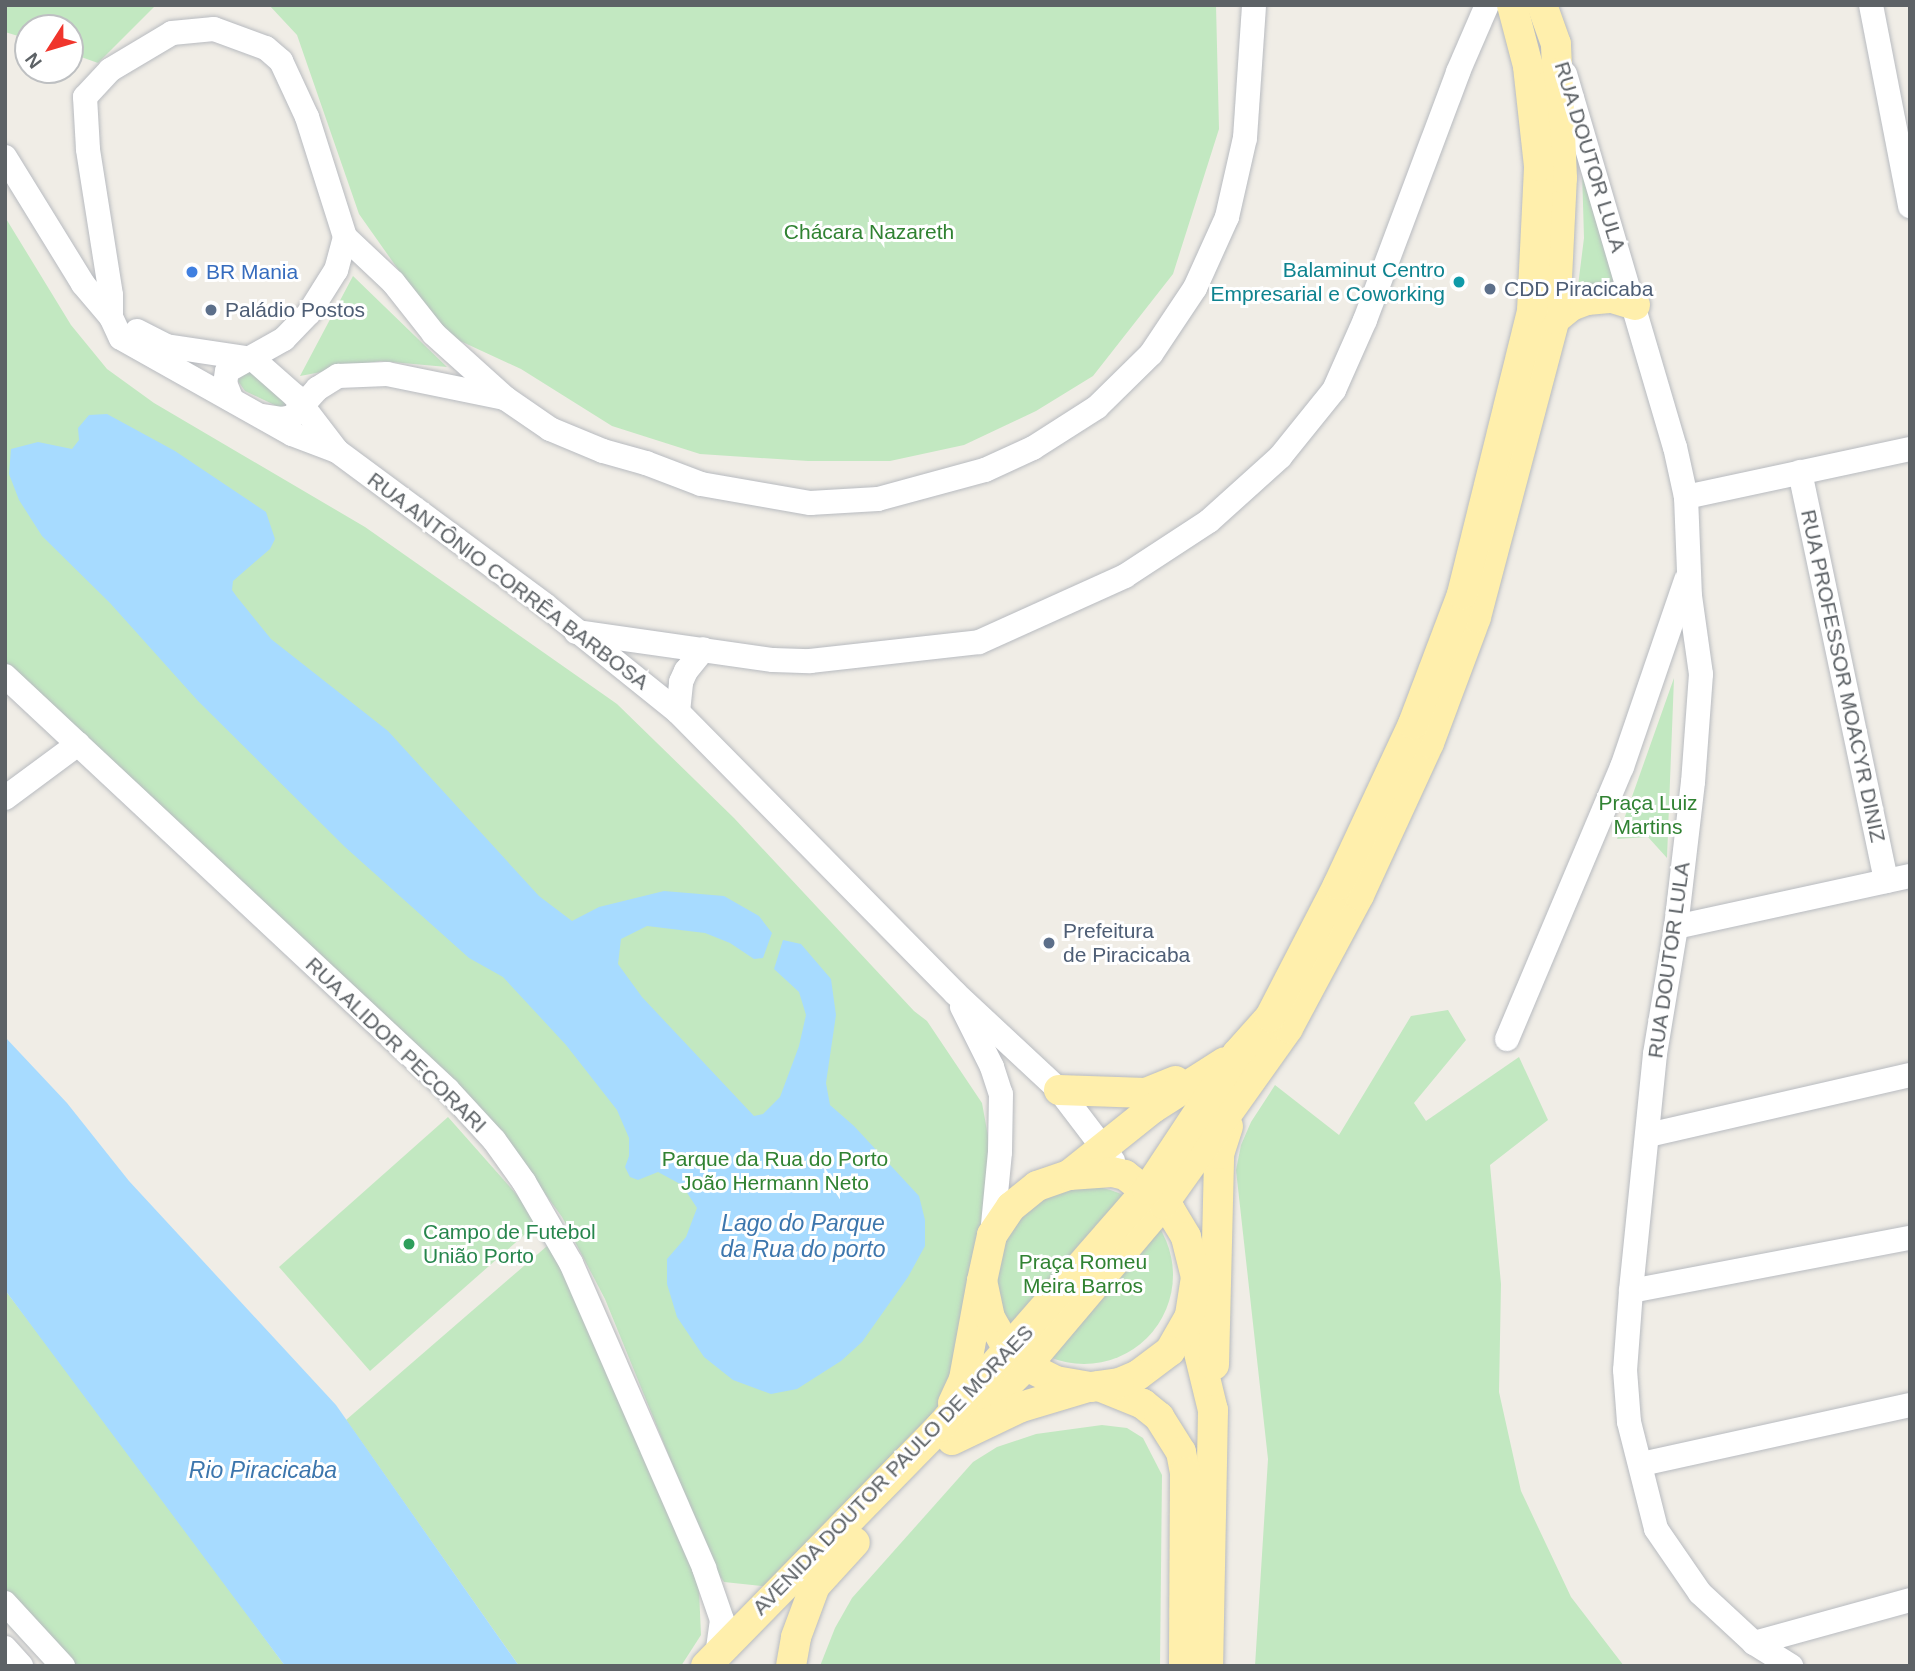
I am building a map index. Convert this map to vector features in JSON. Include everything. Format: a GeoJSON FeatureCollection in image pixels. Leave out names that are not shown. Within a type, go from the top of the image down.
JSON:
{"type":"FeatureCollection","features":[{"type":"Feature","properties":{"kind":"main road","name":"AVENIDA DOUTOR PAULO DE MORAES"},"geometry":{"type":"LineString","coordinates":[[712,1661],[947,1433],[1018,1358],[1145,1190],[1237,1054],[1270,1017],[1338,886],[1413,724],[1465,581],[1532,311],[1539,166],[1528,66],[1512,5]]}},
{"type":"Feature","properties":{"kind":"main road","name":"AVENIDA DOUTOR PAULO DE MORAES"},"geometry":{"type":"LineString","coordinates":[[1145,1190],[1242,1097],[1288,1028],[1359,895],[1429,743],[1476,617],[1555,319],[1562,178],[1556,44],[1542,5]]}},
{"type":"Feature","properties":{"kind":"main road"},"geometry":{"type":"LineString","coordinates":[[1555,319],[1571,306],[1587,300],[1612,298],[1635,304]]}},
{"type":"Feature","properties":{"kind":"main road"},"geometry":{"type":"LineString","coordinates":[[1059,1090],[1146,1093],[1237,1054]]}},
{"type":"Feature","properties":{"kind":"main road"},"geometry":{"type":"LineString","coordinates":[[1069,1175],[1153,1108],[1237,1054]]}},
{"type":"Feature","properties":{"kind":"main road"},"geometry":{"type":"LineString","coordinates":[[1208,1666],[1219,1154],[1242,1097]]}},
{"type":"Feature","properties":{"kind":"main road"},"geometry":{"type":"LineString","coordinates":[[947,1433],[964,1379],[992,1235],[1011,1207],[1023,1196],[1052,1180],[1069,1175],[1112,1172],[1145,1190],[1186,1237],[1193,1257],[1192,1307],[1213,1410]]}},
{"type":"Feature","properties":{"kind":"main road"},"geometry":{"type":"LineString","coordinates":[[947,1433],[1021,1408],[1119,1383],[1155,1364],[1181,1334],[1217,1257]]}},
{"type":"Feature","properties":{"kind":"main road"},"geometry":{"type":"LineString","coordinates":[[982,1281],[990,1318],[1018,1358],[1056,1381],[1095,1387],[1143,1404],[1159,1417],[1181,1452],[1185,1472],[1184,1666]]}},
{"type":"Feature","properties":{"kind":"main road","name":"AVENIDA DOUTOR PAULO DE MORAES"},"geometry":{"type":"LineString","coordinates":[[782,1666],[794,1651],[815,1586],[947,1433]]}},
{"type":"Feature","properties":{"kind":"street"},"geometry":{"type":"LineString","coordinates":[[575,632],[810,662],[979,642],[1125,576],[1209,521],[1280,457],[1334,390],[1365,320],[1458,72],[1487,5]]}},
{"type":"Feature","properties":{"kind":"street"},"geometry":{"type":"LineString","coordinates":[[1871,5],[1910,206]]}},
{"type":"Feature","properties":{"kind":"street"},"geometry":{"type":"LineString","coordinates":[[111,317],[111,295],[88,149],[85,97],[110,70],[172,33],[214,29],[266,48],[281,61],[306,117],[345,237],[393,282],[434,334],[505,398],[550,429],[603,452],[646,463],[701,484],[810,503],[878,499],[947,482],[985,470],[1033,448],[1097,407],[1151,354],[1195,288],[1212,256],[1227,217],[1245,138],[1254,6]]}},
{"type":"Feature","properties":{"kind":"street","name":"RUA DOUTOR LULA"},"geometry":{"type":"LineString","coordinates":[[1556,44],[1635,304],[1686,497],[1689,571],[1701,674],[1693,782],[1676,927],[1655,1054],[1631,1291],[1625,1370],[1629,1422],[1642,1464],[1656,1529],[1700,1592],[1754,1643],[1791,1666]]}},
{"type":"Feature","properties":{"kind":"street","name":"RUA ANTÔNIO CORRÊA BARBOSA"},"geometry":{"type":"LineString","coordinates":[[5,157],[83,284],[111,317],[121,338],[292,435],[337,451]]}},
{"type":"Feature","properties":{"kind":"street"},"geometry":{"type":"LineString","coordinates":[[232,400],[225,383],[227,371],[253,359],[284,339],[309,313],[336,270],[345,237]]}},
{"type":"Feature","properties":{"kind":"street","name":"RUA ANTÔNIO CORRÊA BARBOSA"},"geometry":{"type":"LineString","coordinates":[[111,317],[166,345],[253,359],[303,406],[337,451],[545,605],[575,632],[678,712],[955,993],[1059,1090],[1102,1147],[1145,1190]]}},
{"type":"Feature","properties":{"kind":"street"},"geometry":{"type":"LineString","coordinates":[[256,415],[281,419],[292,417],[317,389],[338,376],[387,374],[505,398]]}},
{"type":"Feature","properties":{"kind":"street"},"geometry":{"type":"LineString","coordinates":[[1686,497],[1910,449]]}},
{"type":"Feature","properties":{"kind":"street","name":"RUA PROFESSOR MOACYR DINIZ"},"geometry":{"type":"LineString","coordinates":[[1800,472],[1898,878]]}},
{"type":"Feature","properties":{"kind":"street"},"geometry":{"type":"LineString","coordinates":[[1507,1039],[1622,767],[1689,571]]}},
{"type":"Feature","properties":{"kind":"street"},"geometry":{"type":"LineString","coordinates":[[545,605],[612,637]]}},
{"type":"Feature","properties":{"kind":"street","name":"RUA ANTÔNIO CORRÊA BARBOSA"},"geometry":{"type":"LineString","coordinates":[[612,637],[645,667],[678,712]]}},
{"type":"Feature","properties":{"kind":"street"},"geometry":{"type":"LineString","coordinates":[[678,712],[681,682],[686,671],[704,649]]}},
{"type":"Feature","properties":{"kind":"street","name":"RUA ALIDOR PECORARI"},"geometry":{"type":"LineString","coordinates":[[5,676],[448,1090],[494,1140],[524,1182],[571,1263],[704,1568],[722,1620],[712,1661]]}},
{"type":"Feature","properties":{"kind":"street"},"geometry":{"type":"LineString","coordinates":[[5,798],[78,744]]}},
{"type":"Feature","properties":{"kind":"street"},"geometry":{"type":"LineString","coordinates":[[1676,927],[1898,878]]}},
{"type":"Feature","properties":{"kind":"street","name":"RUA ANTÔNIO CORRÊA BARBOSA"},"geometry":{"type":"LineString","coordinates":[[955,993],[992,1067],[1001,1094],[1000,1152],[992,1235]]}},
{"type":"Feature","properties":{"kind":"street"},"geometry":{"type":"LineString","coordinates":[[1648,1135],[1910,1075]]}},
{"type":"Feature","properties":{"kind":"street"},"geometry":{"type":"LineString","coordinates":[[1631,1291],[1910,1238]]}},
{"type":"Feature","properties":{"kind":"street"},"geometry":{"type":"LineString","coordinates":[[1642,1464],[1910,1405]]}},
{"type":"Feature","properties":{"kind":"street"},"geometry":{"type":"LineString","coordinates":[[1754,1643],[1910,1600]]}},
{"type":"Feature","properties":{"kind":"street"},"geometry":{"type":"LineString","coordinates":[[5,1603],[63,1666]]}},
{"type":"Feature","properties":{"kind":"street"},"geometry":{"type":"LineString","coordinates":[[5,1648],[21,1666]]}},
{"type":"Feature","properties":{"kind":"green space"},"geometry":{"type":"Polygon","coordinates":[[[5,5],[156,5],[98,63],[84,58],[84,14],[14,14],[14,35],[5,32],[5,5]]]}},
{"type":"Feature","properties":{"kind":"green space","name":"Chácara Nazareth"},"geometry":{"type":"Polygon","coordinates":[[[269,5],[1216,5],[1219,129],[1173,274],[1093,376],[1036,411],[964,445],[890,461],[808,461],[700,454],[612,426],[521,369],[443,333],[359,214],[297,35],[269,5]]]}},
{"type":"Feature","properties":{"kind":"green space"},"geometry":{"type":"Polygon","coordinates":[[[1582,170],[1621,286],[1577,294],[1584,238],[1582,170]]]}},
{"type":"Feature","properties":{"kind":"green space","name":"Parque da Rua do Porto João Hermann Neto"},"geometry":{"type":"Polygon","coordinates":[[[5,217],[71,325],[107,369],[154,403],[365,527],[617,704],[734,818],[914,1011],[927,1021],[982,1103],[990,1147],[984,1214],[966,1326],[938,1416],[772,1587],[724,1582],[715,1569],[605,1299],[562,1217],[508,1143],[5,668],[5,217]]]}},
{"type":"Feature","properties":{"kind":"green space"},"geometry":{"type":"Polygon","coordinates":[[[353,276],[447,367],[380,361],[300,376],[353,276]]]}},
{"type":"Feature","properties":{"kind":"green space"},"geometry":{"type":"Polygon","coordinates":[[[246,370],[256,373],[288,401],[283,409],[245,391],[238,381],[246,370]]]}},
{"type":"Feature","properties":{"kind":"green space","name":"Praça Luiz Martins"},"geometry":{"type":"Polygon","coordinates":[[[1674,678],[1667,858],[1648,837],[1617,839],[1674,678]]]}},
{"type":"Feature","properties":{"kind":"green space"},"geometry":{"type":"Polygon","coordinates":[[[1448,1010],[1466,1040],[1414,1103],[1426,1121],[1519,1057],[1548,1120],[1490,1165],[1501,1284],[1499,1392],[1521,1491],[1571,1597],[1624,1666],[1255,1666],[1268,1459],[1236,1170],[1241,1145],[1251,1122],[1275,1085],[1339,1135],[1411,1016],[1448,1010]]]}},
{"type":"Feature","properties":{"kind":"green space","name":"Campo de Futebol União Porto"},"geometry":{"type":"Polygon","coordinates":[[[448,1117],[540,1221],[370,1371],[279,1267],[448,1117]]]}},
{"type":"Feature","properties":{"kind":"green space","name":"Praça Romeu Meira Barros"},"geometry":{"type":"Polygon","coordinates":[[[1084,1186],[1118,1192],[1147,1212],[1167,1241],[1173,1275],[1167,1309],[1147,1338],[1118,1358],[1084,1364],[1050,1358],[1021,1338],[1001,1309],[995,1275],[1001,1241],[1021,1212],[1050,1192],[1084,1186]]]}},
{"type":"Feature","properties":{"kind":"green space"},"geometry":{"type":"Polygon","coordinates":[[[554,1240],[698,1568],[701,1635],[681,1666],[519,1666],[346,1420],[554,1240]]]}},
{"type":"Feature","properties":{"kind":"green space"},"geometry":{"type":"Polygon","coordinates":[[[5,1290],[119,1439],[285,1666],[47,1666],[5,1621],[5,1290]]]}},
{"type":"Feature","properties":{"kind":"green space"},"geometry":{"type":"Polygon","coordinates":[[[1102,1425],[1127,1428],[1143,1438],[1162,1475],[1160,1666],[820,1666],[835,1628],[852,1598],[973,1462],[997,1447],[1036,1434],[1102,1425]]]}},
{"type":"Feature","properties":{"kind":"water","name":"Lago do Parque da Rua do porto"},"geometry":{"type":"Polygon","coordinates":[[[107,414],[175,451],[266,512],[275,539],[270,549],[233,581],[232,590],[271,639],[388,731],[539,896],[572,921],[599,907],[664,891],[724,896],[759,916],[772,933],[763,958],[754,959],[730,943],[705,933],[647,926],[621,939],[618,964],[642,997],[754,1116],[763,1114],[780,1097],[799,1046],[806,1015],[799,992],[774,969],[783,940],[801,944],[831,979],[836,1015],[826,1083],[830,1105],[854,1126],[919,1196],[925,1220],[925,1246],[908,1277],[862,1342],[841,1361],[797,1389],[771,1394],[733,1380],[704,1357],[677,1317],[667,1284],[667,1259],[686,1237],[697,1208],[682,1185],[658,1172],[638,1180],[630,1177],[625,1167],[629,1156],[629,1138],[617,1110],[566,1045],[503,977],[469,958],[345,847],[198,701],[110,603],[42,536],[19,500],[9,474],[11,449],[38,442],[72,449],[79,440],[78,428],[89,415],[107,414]]]}},
{"type":"Feature","properties":{"kind":"water","name":"Rio Piracicaba"},"geometry":{"type":"Polygon","coordinates":[[[5,1037],[67,1103],[129,1181],[336,1405],[519,1666],[285,1666],[5,1290],[5,1037]]]}},
{"type":"Feature","properties":{"kind":"place","name":"BR Mania"},"geometry":{"type":"Point","coordinates":[192,272]}},
{"type":"Feature","properties":{"kind":"place","name":"Balaminut Centro Empresarial e Coworking"},"geometry":{"type":"Point","coordinates":[1459,282]}},
{"type":"Feature","properties":{"kind":"place","name":"CDD Piracicaba"},"geometry":{"type":"Point","coordinates":[1490,289]}},
{"type":"Feature","properties":{"kind":"place","name":"Paládio Postos"},"geometry":{"type":"Point","coordinates":[211,310]}},
{"type":"Feature","properties":{"kind":"place","name":"Prefeitura de Piracicaba"},"geometry":{"type":"Point","coordinates":[1049,943]}},
{"type":"Feature","properties":{"kind":"place","name":"Campo de Futebol União Porto"},"geometry":{"type":"Point","coordinates":[409,1244]}}]}
